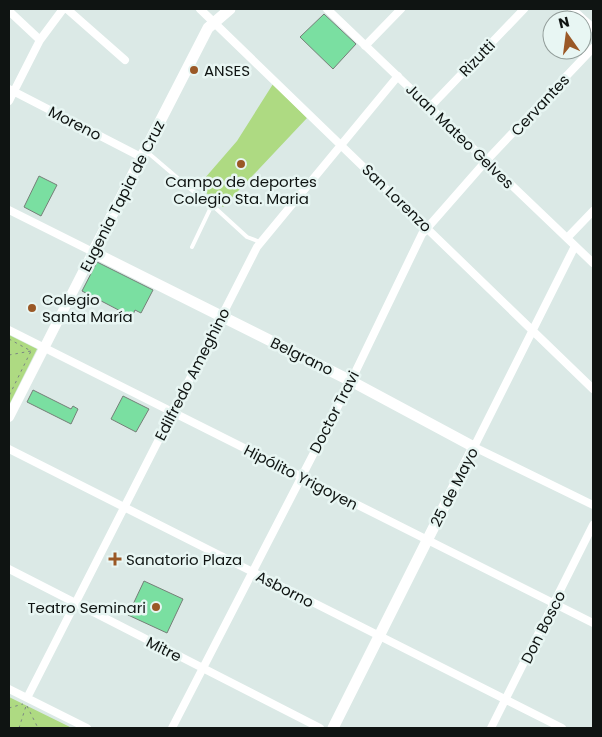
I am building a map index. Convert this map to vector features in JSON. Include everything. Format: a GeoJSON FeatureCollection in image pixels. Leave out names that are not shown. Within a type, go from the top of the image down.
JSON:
{"type":"FeatureCollection","features":[{"type":"Feature","properties":{"kind":"main road","name":"Eugenia Tapia de Cruz"},"geometry":{"type":"LineString","coordinates":[[93,252],[143,153],[214,22],[230,9]]}},
{"type":"Feature","properties":{"kind":"main road","name":"Belgrano"},"geometry":{"type":"LineString","coordinates":[[93,252],[351,380],[474,447]]}},
{"type":"Feature","properties":{"kind":"main road","name":"25 de Mayo"},"geometry":{"type":"LineString","coordinates":[[333,728],[474,447]]}},
{"type":"Feature","properties":{"kind":"street"},"geometry":{"type":"LineString","coordinates":[[9,101],[11,90],[40,40],[65,9],[125,60]]}},
{"type":"Feature","properties":{"kind":"street","name":"San Lorenzo"},"geometry":{"type":"LineString","coordinates":[[200,9],[593,389]]}},
{"type":"Feature","properties":{"kind":"street","name":"Juan Mateo Gelves"},"geometry":{"type":"LineString","coordinates":[[327,9],[593,263]]}},
{"type":"Feature","properties":{"kind":"street"},"geometry":{"type":"LineString","coordinates":[[366,46],[401,9]]}},
{"type":"Feature","properties":{"kind":"street","name":"Rizutti"},"geometry":{"type":"LineString","coordinates":[[430,107],[524,9]]}},
{"type":"Feature","properties":{"kind":"street"},"geometry":{"type":"LineString","coordinates":[[572,9],[593,28]]}},
{"type":"Feature","properties":{"kind":"street"},"geometry":{"type":"LineString","coordinates":[[9,11],[40,40]]}},
{"type":"Feature","properties":{"kind":"street","name":"Cervantes"},"geometry":{"type":"LineString","coordinates":[[486,161],[593,48]]}},
{"type":"Feature","properties":{"kind":"street","name":"Edilfredo Ameghino"},"geometry":{"type":"LineString","coordinates":[[27,701],[172,412],[260,242],[398,76]]}},
{"type":"Feature","properties":{"kind":"street","name":"Moreno"},"geometry":{"type":"LineString","coordinates":[[11,90],[143,153]]}},
{"type":"Feature","properties":{"kind":"street","name":"Doctor Travi"},"geometry":{"type":"LineString","coordinates":[[172,728],[351,380],[427,227],[486,161]]}},
{"type":"Feature","properties":{"kind":"street","name":"Belgrano"},"geometry":{"type":"LineString","coordinates":[[9,210],[93,252]]}},
{"type":"Feature","properties":{"kind":"street"},"geometry":{"type":"LineString","coordinates":[[567,238],[593,210]]}},
{"type":"Feature","properties":{"kind":"street","name":"25 de Mayo"},"geometry":{"type":"LineString","coordinates":[[474,447],[575,246]]}},
{"type":"Feature","properties":{"kind":"street","name":"Eugenia Tapia de Cruz"},"geometry":{"type":"LineString","coordinates":[[9,417],[93,252]]}},
{"type":"Feature","properties":{"kind":"street","name":"Hipólito Yrigoyen"},"geometry":{"type":"LineString","coordinates":[[9,330],[593,623]]}},
{"type":"Feature","properties":{"kind":"street","name":"Belgrano"},"geometry":{"type":"LineString","coordinates":[[474,447],[593,506]]}},
{"type":"Feature","properties":{"kind":"street","name":"Asborno"},"geometry":{"type":"LineString","coordinates":[[9,449],[562,728]]}},
{"type":"Feature","properties":{"kind":"street","name":"Don Bosco"},"geometry":{"type":"LineString","coordinates":[[492,728],[593,525]]}},
{"type":"Feature","properties":{"kind":"street","name":"Mitre"},"geometry":{"type":"LineString","coordinates":[[9,569],[320,728]]}},
{"type":"Feature","properties":{"kind":"street"},"geometry":{"type":"LineString","coordinates":[[9,689],[27,701],[87,728]]}},
{"type":"Feature","properties":{"kind":"lane"},"geometry":{"type":"LineString","coordinates":[[143,153],[194,192]]}},
{"type":"Feature","properties":{"kind":"lane"},"geometry":{"type":"LineString","coordinates":[[192,247],[212,205],[248,237],[260,242]]}},
{"type":"Feature","properties":{"kind":"path"},"geometry":{"type":"LineString","coordinates":[[9,339],[32,351]]}},
{"type":"Feature","properties":{"kind":"path"},"geometry":{"type":"LineString","coordinates":[[9,355],[32,351]]}},
{"type":"Feature","properties":{"kind":"path"},"geometry":{"type":"LineString","coordinates":[[9,396],[10,390],[32,351]]}},
{"type":"Feature","properties":{"kind":"path"},"geometry":{"type":"LineString","coordinates":[[9,708],[27,701]]}},
{"type":"Feature","properties":{"kind":"path"},"geometry":{"type":"LineString","coordinates":[[19,728],[27,701]]}},
{"type":"Feature","properties":{"kind":"path"},"geometry":{"type":"LineString","coordinates":[[27,701],[38,728]]}},
{"type":"Feature","properties":{"kind":"green space","name":"Campo de deportes Colegio Sta. Maria"},"geometry":{"type":"Polygon","coordinates":[[[273,84],[307,118],[223,207],[198,186],[237,141],[273,84]]]}},
{"type":"Feature","properties":{"kind":"green space"},"geometry":{"type":"Polygon","coordinates":[[[9,335],[37,349],[9,405],[9,335]]]}},
{"type":"Feature","properties":{"kind":"green space"},"geometry":{"type":"Polygon","coordinates":[[[9,697],[72,728],[9,728],[9,697]]]}},
{"type":"Feature","properties":{"kind":"building"},"geometry":{"type":"Polygon","coordinates":[[[324,14],[356,44],[333,69],[300,37],[324,14]]]}},
{"type":"Feature","properties":{"kind":"building"},"geometry":{"type":"Polygon","coordinates":[[[39,176],[57,185],[41,216],[24,207],[39,176]]]}},
{"type":"Feature","properties":{"kind":"building"},"geometry":{"type":"Polygon","coordinates":[[[97,262],[153,290],[141,313],[135,310],[132,317],[82,291],[97,262]]]}},
{"type":"Feature","properties":{"kind":"building"},"geometry":{"type":"Polygon","coordinates":[[[33,390],[71,409],[73,406],[78,409],[71,424],[27,402],[33,390]]]}},
{"type":"Feature","properties":{"kind":"building"},"geometry":{"type":"Polygon","coordinates":[[[123,396],[149,409],[136,432],[111,419],[123,396]]]}},
{"type":"Feature","properties":{"kind":"building","name":"Teatro Seminari"},"geometry":{"type":"Polygon","coordinates":[[[144,581],[183,599],[167,633],[128,615],[144,581]]]}},
{"type":"Feature","properties":{"kind":"place","name":"ANSES"},"geometry":{"type":"Point","coordinates":[194,70]}},
{"type":"Feature","properties":{"kind":"place","name":"Campo de deportes Colegio Sta. Maria"},"geometry":{"type":"Point","coordinates":[241,164]}},
{"type":"Feature","properties":{"kind":"place","name":"Colegio Santa María"},"geometry":{"type":"Point","coordinates":[32,308]}},
{"type":"Feature","properties":{"kind":"place","name":"Sanatorio Plaza"},"geometry":{"type":"Point","coordinates":[115,559]}},
{"type":"Feature","properties":{"kind":"place","name":"Teatro Seminari"},"geometry":{"type":"Point","coordinates":[156,607]}}]}
